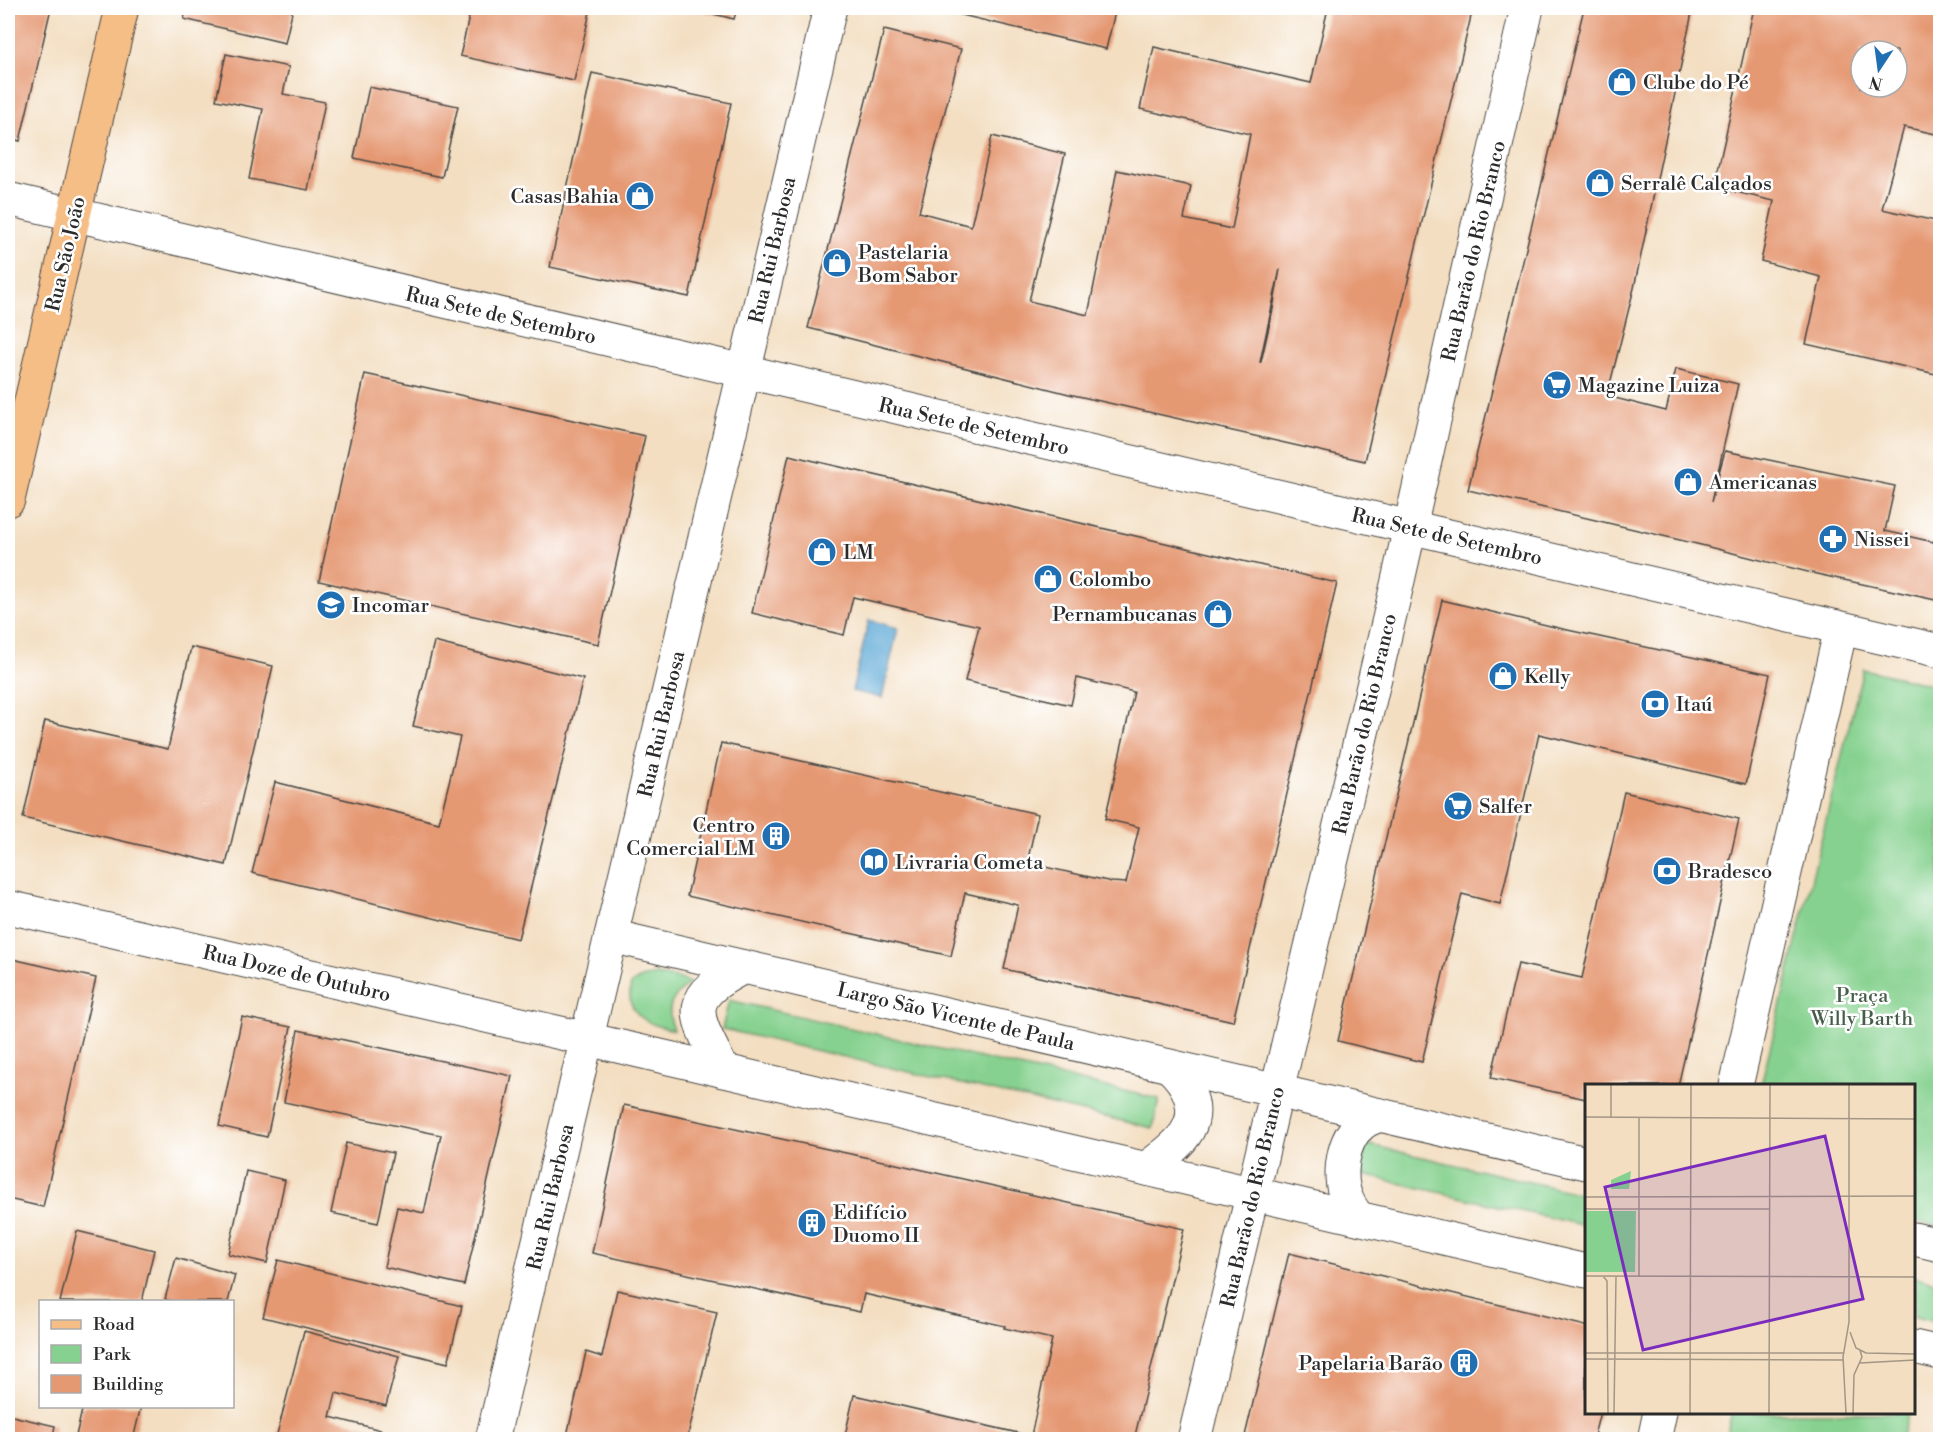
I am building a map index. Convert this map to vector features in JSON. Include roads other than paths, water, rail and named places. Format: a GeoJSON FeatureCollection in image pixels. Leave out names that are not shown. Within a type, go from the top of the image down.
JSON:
{"type":"FeatureCollection","features":[{"type":"Feature","properties":{"kind":"main road","name":"Rua São João"},"geometry":{"type":"LineString","coordinates":[[8,500],[122,8]]}},
{"type":"Feature","properties":{"kind":"street","name":"Rua Rui Barbosa"},"geometry":{"type":"LineString","coordinates":[[492,1440],[830,8]]}},
{"type":"Feature","properties":{"kind":"street","name":"Rua Barão do Rio Branco"},"geometry":{"type":"LineString","coordinates":[[1194,1440],[1411,527],[1527,8]]}},
{"type":"Feature","properties":{"kind":"street","name":"Rua Sete de Setembro"},"geometry":{"type":"LineString","coordinates":[[8,199],[1941,651]]}},
{"type":"Feature","properties":{"kind":"street"},"geometry":{"type":"LineString","coordinates":[[1736,1084],[1841,628]]}},
{"type":"Feature","properties":{"kind":"street","name":"Rua Doze de Outubro"},"geometry":{"type":"LineString","coordinates":[[8,907],[587,1039]]}},
{"type":"Feature","properties":{"kind":"street","name":"Largo São Vicente de Paula"},"geometry":{"type":"LineString","coordinates":[[611,936],[1585,1163]]}},
{"type":"Feature","properties":{"kind":"street"},"geometry":{"type":"LineString","coordinates":[[723,1071],[699,1020],[698,1006],[704,995],[716,984],[744,967]]}},
{"type":"Feature","properties":{"kind":"street"},"geometry":{"type":"LineString","coordinates":[[587,1039],[1585,1271]]}},
{"type":"Feature","properties":{"kind":"street"},"geometry":{"type":"LineString","coordinates":[[1146,1169],[1178,1144],[1187,1134],[1193,1121],[1194,1106],[1188,1089],[1181,1076],[1169,1066]]}},
{"type":"Feature","properties":{"kind":"street"},"geometry":{"type":"LineString","coordinates":[[1358,1218],[1348,1202],[1343,1183],[1346,1148],[1349,1139],[1363,1123],[1380,1115]]}},
{"type":"Feature","properties":{"kind":"street"},"geometry":{"type":"LineString","coordinates":[[1915,1239],[1941,1245]]}},
{"type":"Feature","properties":{"kind":"street"},"geometry":{"type":"LineString","coordinates":[[1915,1347],[1941,1353]]}},
{"type":"Feature","properties":{"kind":"street"},"geometry":{"type":"LineString","coordinates":[[1654,1440],[1660,1414]]}},
{"type":"Feature","properties":{"kind":"water"},"geometry":{"type":"Polygon","coordinates":[[[869,620],[898,628],[882,698],[852,691],[869,620]]]}},
{"type":"Feature","properties":{"kind":"place","name":"Clube do Pé"},"geometry":{"type":"Point","coordinates":[1622,82]}},
{"type":"Feature","properties":{"kind":"place","name":"Serralê Calçados"},"geometry":{"type":"Point","coordinates":[1600,183]}},
{"type":"Feature","properties":{"kind":"place","name":"Casas Bahia"},"geometry":{"type":"Point","coordinates":[640,196]}},
{"type":"Feature","properties":{"kind":"place","name":"Pastelaria Bom Sabor"},"geometry":{"type":"Point","coordinates":[837,263]}},
{"type":"Feature","properties":{"kind":"place","name":"Magazine Luiza"},"geometry":{"type":"Point","coordinates":[1557,385]}},
{"type":"Feature","properties":{"kind":"place","name":"Americanas"},"geometry":{"type":"Point","coordinates":[1688,482]}},
{"type":"Feature","properties":{"kind":"place","name":"Nissei"},"geometry":{"type":"Point","coordinates":[1833,539]}},
{"type":"Feature","properties":{"kind":"place","name":"LM"},"geometry":{"type":"Point","coordinates":[822,552]}},
{"type":"Feature","properties":{"kind":"place","name":"Colombo"},"geometry":{"type":"Point","coordinates":[1048,579]}},
{"type":"Feature","properties":{"kind":"place","name":"Incomar"},"geometry":{"type":"Point","coordinates":[331,605]}},
{"type":"Feature","properties":{"kind":"place","name":"Pernambucanas"},"geometry":{"type":"Point","coordinates":[1218,614]}},
{"type":"Feature","properties":{"kind":"place","name":"Kelly"},"geometry":{"type":"Point","coordinates":[1503,676]}},
{"type":"Feature","properties":{"kind":"place","name":"Itaú"},"geometry":{"type":"Point","coordinates":[1655,704]}},
{"type":"Feature","properties":{"kind":"place","name":"Salfer"},"geometry":{"type":"Point","coordinates":[1458,806]}},
{"type":"Feature","properties":{"kind":"place","name":"Centro Comercial LM"},"geometry":{"type":"Point","coordinates":[776,836]}},
{"type":"Feature","properties":{"kind":"place","name":"Livraria Cometa"},"geometry":{"type":"Point","coordinates":[874,862]}},
{"type":"Feature","properties":{"kind":"place","name":"Bradesco"},"geometry":{"type":"Point","coordinates":[1667,871]}},
{"type":"Feature","properties":{"kind":"place","name":"Edifício Duomo II"},"geometry":{"type":"Point","coordinates":[812,1223]}},
{"type":"Feature","properties":{"kind":"place","name":"Papelaria Barão"},"geometry":{"type":"Point","coordinates":[1464,1363]}},
{"type":"Feature","properties":{"kind":"park label","name":"Praça Willy Barth"},"geometry":{"type":"Point","coordinates":[1862,1006]}}]}
